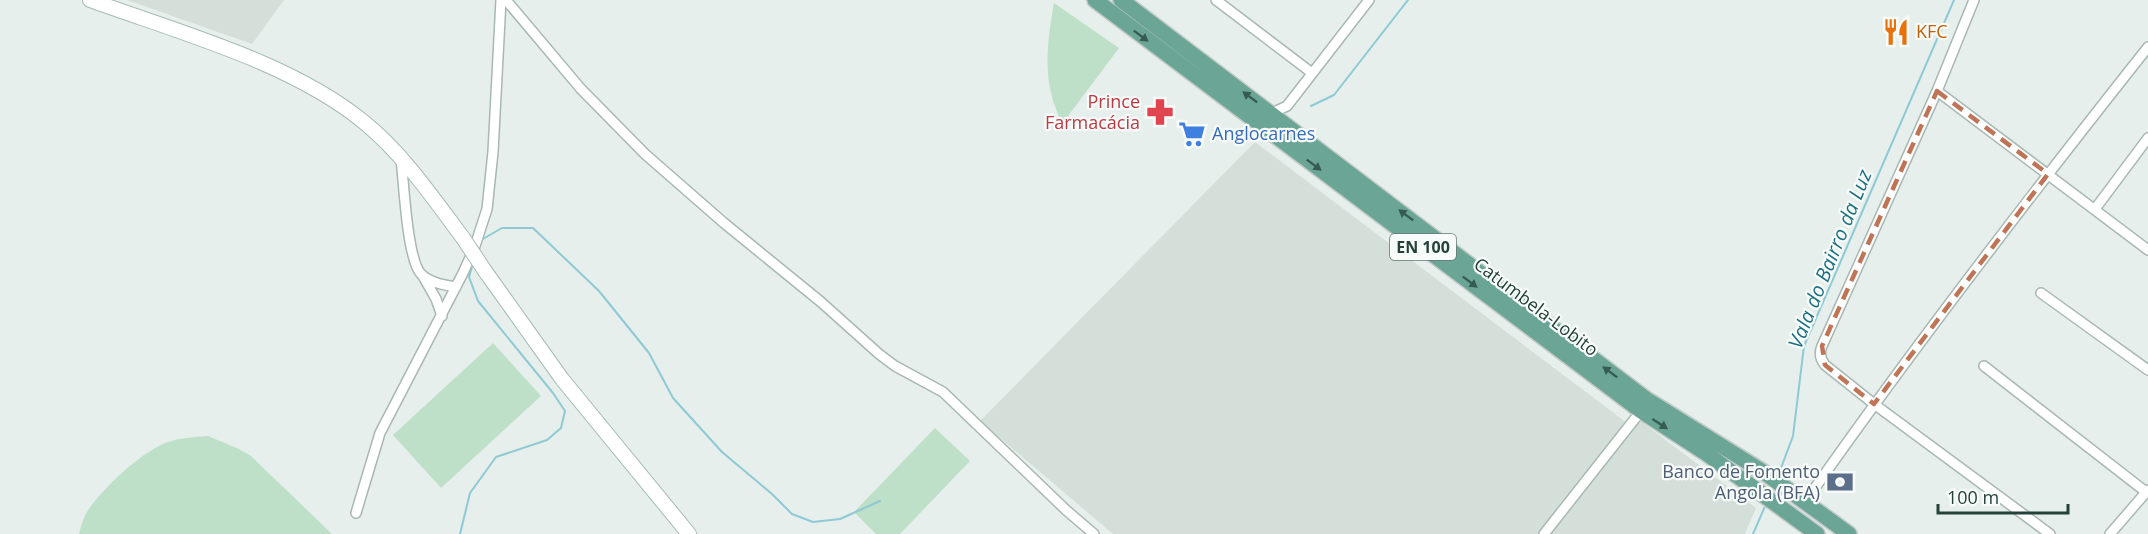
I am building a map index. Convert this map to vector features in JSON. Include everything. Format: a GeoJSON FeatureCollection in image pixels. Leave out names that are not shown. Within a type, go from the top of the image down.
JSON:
{"type":"FeatureCollection","features":[{"type":"Feature","properties":{"kind":"main road","name":"Catumbela-Lobito"},"geometry":{"type":"LineString","coordinates":[[1095,0],[1641,411],[1756,488],[1817,534]]}},
{"type":"Feature","properties":{"kind":"main road","name":"Catumbela-Lobito"},"geometry":{"type":"LineString","coordinates":[[1121,0],[1646,399],[1765,472],[1849,534]]}},
{"type":"Feature","properties":{"kind":"street"},"geometry":{"type":"LineString","coordinates":[[90,0],[251,58],[318,91],[365,122],[401,158],[463,238],[562,379],[689,534]]}},
{"type":"Feature","properties":{"kind":"street"},"geometry":{"type":"LineString","coordinates":[[356,513],[380,433],[456,287],[474,249],[487,209],[503,0]]}},
{"type":"Feature","properties":{"kind":"street"},"geometry":{"type":"LineString","coordinates":[[503,0],[581,89],[645,154],[821,302],[879,354],[895,366],[943,392],[1094,534]]}},
{"type":"Feature","properties":{"kind":"street"},"geometry":{"type":"LineString","coordinates":[[1216,0],[1312,73]]}},
{"type":"Feature","properties":{"kind":"street"},"geometry":{"type":"LineString","coordinates":[[1272,113],[1285,107],[1292,99],[1368,0]]}},
{"type":"Feature","properties":{"kind":"street"},"geometry":{"type":"LineString","coordinates":[[1974,0],[1937,91],[1820,350],[1821,360],[1874,404],[2050,534]]}},
{"type":"Feature","properties":{"kind":"street"},"geometry":{"type":"LineString","coordinates":[[1805,502],[1874,404],[2048,174],[2148,47]]}},
{"type":"Feature","properties":{"kind":"street"},"geometry":{"type":"LineString","coordinates":[[1937,91],[2148,249]]}},
{"type":"Feature","properties":{"kind":"street"},"geometry":{"type":"LineString","coordinates":[[1288,125],[1289,106],[1292,99]]}},
{"type":"Feature","properties":{"kind":"street"},"geometry":{"type":"LineString","coordinates":[[2095,209],[2148,138]]}},
{"type":"Feature","properties":{"kind":"street"},"geometry":{"type":"LineString","coordinates":[[401,158],[412,260],[436,299],[442,316]]}},
{"type":"Feature","properties":{"kind":"street"},"geometry":{"type":"LineString","coordinates":[[423,276],[441,284],[456,287]]}},
{"type":"Feature","properties":{"kind":"street"},"geometry":{"type":"LineString","coordinates":[[2042,293],[2148,370]]}},
{"type":"Feature","properties":{"kind":"street"},"geometry":{"type":"LineString","coordinates":[[1984,366],[2147,491],[2110,534]]}},
{"type":"Feature","properties":{"kind":"street"},"geometry":{"type":"LineString","coordinates":[[1544,534],[1641,411]]}},
{"type":"Feature","properties":{"kind":"highlighted area"},"geometry":{"type":"Polygon","coordinates":[[[1937,91],[2048,174],[1874,404],[1825,365],[1822,346],[1937,91]]]}},
{"type":"Feature","properties":{"kind":"shaded area"},"geometry":{"type":"Polygon","coordinates":[[[127,0],[284,0],[252,44],[127,0]]]}},
{"type":"Feature","properties":{"kind":"shaded area"},"geometry":{"type":"Polygon","coordinates":[[[1255,142],[1627,423],[1538,534],[1113,534],[980,421],[1255,142]]]}},
{"type":"Feature","properties":{"kind":"shaded area"},"geometry":{"type":"Polygon","coordinates":[[[1639,420],[1756,508],[1745,534],[1550,534],[1639,420]]]}},
{"type":"Feature","properties":{"kind":"green space"},"geometry":{"type":"Polygon","coordinates":[[[1054,3],[1119,48],[1062,124],[1052,97],[1048,71],[1049,36],[1054,3]]]}},
{"type":"Feature","properties":{"kind":"green space"},"geometry":{"type":"Polygon","coordinates":[[[493,343],[541,396],[441,488],[393,435],[493,343]]]}},
{"type":"Feature","properties":{"kind":"green space"},"geometry":{"type":"Polygon","coordinates":[[[935,428],[970,461],[900,534],[876,534],[854,512],[935,428]]]}},
{"type":"Feature","properties":{"kind":"green space"},"geometry":{"type":"Polygon","coordinates":[[[208,436],[251,456],[332,534],[79,534],[84,517],[94,503],[121,473],[143,456],[168,442],[208,436]]]}},
{"type":"Feature","properties":{"kind":"waterway"},"geometry":{"type":"LineString","coordinates":[[1311,106],[1334,95],[1408,0]]}},
{"type":"Feature","properties":{"kind":"waterway","name":"Vala do Bairro da Luz"},"geometry":{"type":"LineString","coordinates":[[1778,476],[1793,436],[1804,346],[1954,0]]}},
{"type":"Feature","properties":{"kind":"waterway"},"geometry":{"type":"LineString","coordinates":[[481,240],[502,228],[533,228],[599,291],[649,353],[673,398],[722,452],[792,514],[813,522],[840,519],[880,501]]}},
{"type":"Feature","properties":{"kind":"waterway"},"geometry":{"type":"LineString","coordinates":[[460,534],[470,493],[496,457],[547,440],[561,428],[565,411],[478,301],[469,277],[473,263]]}},
{"type":"Feature","properties":{"kind":"waterway","name":"Vala do Bairro da Luz"},"geometry":{"type":"LineString","coordinates":[[1753,534],[1766,504]]}},
{"type":"Feature","properties":{"kind":"place","name":"KFC"},"geometry":{"type":"Point","coordinates":[1896,32]}},
{"type":"Feature","properties":{"kind":"place","name":"Prince Farmacácia"},"geometry":{"type":"Point","coordinates":[1160,112]}},
{"type":"Feature","properties":{"kind":"place","name":"Anglocarnes"},"geometry":{"type":"Point","coordinates":[1192,134]}},
{"type":"Feature","properties":{"kind":"place","name":"Banco de Fomento Angola (BFA)"},"geometry":{"type":"Point","coordinates":[1840,482]}}]}
